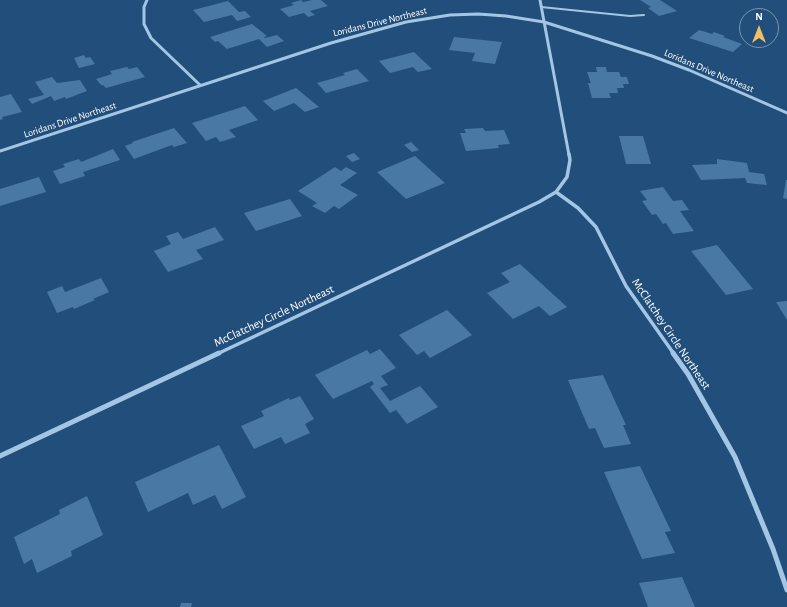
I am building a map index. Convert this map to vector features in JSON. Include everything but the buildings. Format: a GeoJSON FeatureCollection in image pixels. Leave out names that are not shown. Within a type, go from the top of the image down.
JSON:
{"type":"FeatureCollection","features":[{"type":"Feature","properties":{"kind":"street"},"geometry":{"type":"LineString","coordinates":[[147,0],[144,7],[144,24],[151,38],[200,85]]}},
{"type":"Feature","properties":{"kind":"street","name":"McClatchey Circle Northeast"},"geometry":{"type":"LineString","coordinates":[[0,456],[539,202],[556,192],[567,177],[570,160],[540,0]]}},
{"type":"Feature","properties":{"kind":"street","name":"Loridans Drive Northeast"},"geometry":{"type":"LineString","coordinates":[[0,151],[331,43],[423,18],[450,15],[478,14],[544,22],[652,56],[689,70],[787,113]]}},
{"type":"Feature","properties":{"kind":"street","name":"McClatchey Circle Northeast"},"geometry":{"type":"LineString","coordinates":[[556,192],[578,208],[596,227],[626,286],[688,374],[735,457],[773,548],[787,590]]}},
{"type":"Feature","properties":{"kind":"lane"},"geometry":{"type":"LineString","coordinates":[[541,7],[630,16],[644,15]]}}]}
